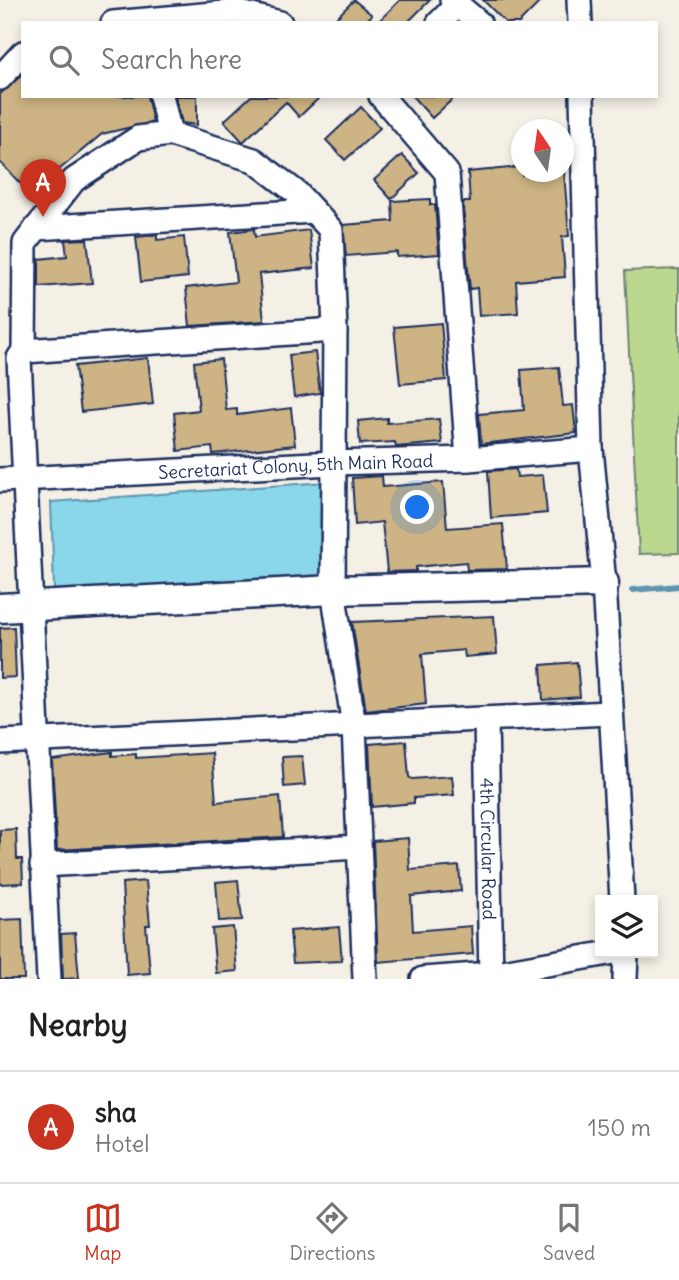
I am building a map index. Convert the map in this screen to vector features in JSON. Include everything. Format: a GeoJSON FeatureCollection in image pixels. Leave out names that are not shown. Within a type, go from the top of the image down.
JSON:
{"type":"FeatureCollection","features":[{"type":"Feature","properties":{"kind":"street"},"geometry":{"type":"LineString","coordinates":[[579,0],[580,21]]}},
{"type":"Feature","properties":{"kind":"street"},"geometry":{"type":"LineString","coordinates":[[440,21],[454,2],[477,21]]}},
{"type":"Feature","properties":{"kind":"street"},"geometry":{"type":"LineString","coordinates":[[122,21],[160,13],[236,12],[272,21]]}},
{"type":"Feature","properties":{"kind":"street"},"geometry":{"type":"LineString","coordinates":[[0,78],[21,55]]}},
{"type":"Feature","properties":{"kind":"street"},"geometry":{"type":"LineString","coordinates":[[161,98],[170,134]]}},
{"type":"Feature","properties":{"kind":"street"},"geometry":{"type":"LineString","coordinates":[[383,98],[447,173],[468,459]]}},
{"type":"Feature","properties":{"kind":"street"},"geometry":{"type":"LineString","coordinates":[[582,98],[592,449],[604,583],[609,713],[622,895]]}},
{"type":"Feature","properties":{"kind":"street"},"geometry":{"type":"LineString","coordinates":[[49,979],[19,358],[24,351],[24,243],[74,180],[138,138],[170,134],[254,160],[297,193],[331,230],[335,330],[333,590],[354,726],[365,979]]}},
{"type":"Feature","properties":{"kind":"street"},"geometry":{"type":"LineString","coordinates":[[36,228],[313,211]]}},
{"type":"Feature","properties":{"kind":"street"},"geometry":{"type":"LineString","coordinates":[[24,351],[335,330]]}},
{"type":"Feature","properties":{"kind":"street","name":"Secretariat Colony, 5th Main Road"},"geometry":{"type":"LineString","coordinates":[[0,480],[468,459],[592,449]]}},
{"type":"Feature","properties":{"kind":"street"},"geometry":{"type":"LineString","coordinates":[[0,608],[333,590],[604,583]]}},
{"type":"Feature","properties":{"kind":"street"},"geometry":{"type":"LineString","coordinates":[[0,742],[609,713]]}},
{"type":"Feature","properties":{"kind":"street","name":"4th Circular Road"},"geometry":{"type":"LineString","coordinates":[[486,719],[491,976]]}},
{"type":"Feature","properties":{"kind":"street"},"geometry":{"type":"LineString","coordinates":[[42,865],[359,848]]}},
{"type":"Feature","properties":{"kind":"street"},"geometry":{"type":"LineString","coordinates":[[423,979],[491,976],[595,956]]}},
{"type":"Feature","properties":{"kind":"street"},"geometry":{"type":"LineString","coordinates":[[625,979],[626,958]]}},
{"type":"Feature","properties":{"kind":"green space"},"geometry":{"type":"Polygon","coordinates":[[[679,269],[679,553],[639,554],[625,271],[679,269]]]}},
{"type":"Feature","properties":{"kind":"water"},"geometry":{"type":"Polygon","coordinates":[[[325,482],[325,580],[54,590],[51,502],[325,482]]]}},
{"type":"Feature","properties":{"kind":"building"},"geometry":{"type":"Polygon","coordinates":[[[354,0],[372,15],[366,21],[333,21],[354,0]]]}},
{"type":"Feature","properties":{"kind":"building"},"geometry":{"type":"Polygon","coordinates":[[[400,0],[430,0],[409,21],[379,21],[400,0]]]}},
{"type":"Feature","properties":{"kind":"building"},"geometry":{"type":"Polygon","coordinates":[[[483,0],[542,0],[521,21],[504,21],[483,0]]]}},
{"type":"Feature","properties":{"kind":"building"},"geometry":{"type":"Polygon","coordinates":[[[21,76],[21,98],[147,98],[153,122],[102,134],[30,194],[0,162],[0,94],[21,76]]]}},
{"type":"Feature","properties":{"kind":"building"},"geometry":{"type":"Polygon","coordinates":[[[176,98],[197,98],[197,125],[182,123],[176,98]]]}},
{"type":"Feature","properties":{"kind":"building"},"geometry":{"type":"Polygon","coordinates":[[[249,98],[319,98],[299,117],[286,102],[243,142],[224,121],[249,98]]]}},
{"type":"Feature","properties":{"kind":"building"},"geometry":{"type":"Polygon","coordinates":[[[414,98],[454,98],[432,118],[414,98]]]}},
{"type":"Feature","properties":{"kind":"building"},"geometry":{"type":"Polygon","coordinates":[[[361,107],[380,128],[345,160],[326,140],[361,107]]]}},
{"type":"Feature","properties":{"kind":"building"},"geometry":{"type":"Polygon","coordinates":[[[402,155],[419,173],[391,199],[374,180],[402,155]]]}},
{"type":"Feature","properties":{"kind":"building"},"geometry":{"type":"Polygon","coordinates":[[[511,168],[511,182],[565,182],[569,236],[562,237],[565,277],[516,281],[518,313],[479,316],[477,288],[470,289],[467,259],[463,202],[470,202],[468,172],[511,168]]]}},
{"type":"Feature","properties":{"kind":"building"},"geometry":{"type":"Polygon","coordinates":[[[430,199],[430,205],[435,205],[439,254],[397,257],[397,252],[346,256],[343,225],[393,221],[392,201],[430,199]]]}},
{"type":"Feature","properties":{"kind":"building"},"geometry":{"type":"Polygon","coordinates":[[[254,229],[255,237],[309,230],[314,268],[259,274],[264,321],[190,326],[186,288],[236,282],[230,232],[254,229]]]}},
{"type":"Feature","properties":{"kind":"building"},"geometry":{"type":"Polygon","coordinates":[[[157,235],[157,240],[184,237],[188,277],[141,282],[136,237],[157,235]]]}},
{"type":"Feature","properties":{"kind":"building"},"geometry":{"type":"Polygon","coordinates":[[[87,239],[92,283],[39,287],[39,259],[67,256],[65,240],[87,239]]]}},
{"type":"Feature","properties":{"kind":"building"},"geometry":{"type":"Polygon","coordinates":[[[441,323],[446,380],[400,384],[394,327],[441,323]]]}},
{"type":"Feature","properties":{"kind":"building"},"geometry":{"type":"Polygon","coordinates":[[[315,352],[320,393],[294,397],[289,355],[315,352]]]}},
{"type":"Feature","properties":{"kind":"building"},"geometry":{"type":"Polygon","coordinates":[[[148,358],[153,404],[81,412],[75,366],[148,358]]]}},
{"type":"Feature","properties":{"kind":"building"},"geometry":{"type":"Polygon","coordinates":[[[221,359],[226,410],[237,409],[237,415],[291,408],[295,445],[213,454],[212,447],[178,451],[174,413],[199,410],[194,362],[221,359]]]}},
{"type":"Feature","properties":{"kind":"building"},"geometry":{"type":"Polygon","coordinates":[[[559,367],[563,406],[573,405],[576,433],[481,444],[479,414],[524,410],[521,370],[559,367]]]}},
{"type":"Feature","properties":{"kind":"building"},"geometry":{"type":"Polygon","coordinates":[[[387,418],[387,423],[439,419],[442,443],[396,447],[395,442],[360,444],[358,421],[387,418]]]}},
{"type":"Feature","properties":{"kind":"building"},"geometry":{"type":"Polygon","coordinates":[[[516,469],[517,477],[543,475],[547,513],[491,518],[488,471],[516,469]]]}},
{"type":"Feature","properties":{"kind":"building"},"geometry":{"type":"Polygon","coordinates":[[[382,476],[383,487],[443,482],[447,528],[503,524],[507,569],[467,570],[466,562],[416,567],[416,571],[387,572],[382,522],[355,525],[352,478],[382,476]]]}},
{"type":"Feature","properties":{"kind":"building"},"geometry":{"type":"Polygon","coordinates":[[[494,616],[497,654],[465,657],[464,650],[422,654],[426,704],[366,711],[352,622],[494,616]]]}},
{"type":"Feature","properties":{"kind":"building"},"geometry":{"type":"Polygon","coordinates":[[[14,627],[16,677],[0,678],[0,628],[14,627]]]}},
{"type":"Feature","properties":{"kind":"building"},"geometry":{"type":"Polygon","coordinates":[[[577,662],[580,697],[543,700],[541,665],[577,662]]]}},
{"type":"Feature","properties":{"kind":"building"},"geometry":{"type":"Polygon","coordinates":[[[406,741],[409,777],[452,776],[454,795],[414,798],[414,803],[372,807],[369,744],[406,741]]]}},
{"type":"Feature","properties":{"kind":"building"},"geometry":{"type":"Polygon","coordinates":[[[112,752],[112,756],[136,754],[136,758],[212,753],[216,802],[280,796],[283,837],[57,850],[52,760],[112,752]]]}},
{"type":"Feature","properties":{"kind":"building"},"geometry":{"type":"Polygon","coordinates":[[[302,756],[305,785],[284,787],[282,757],[302,756]]]}},
{"type":"Feature","properties":{"kind":"building"},"geometry":{"type":"Polygon","coordinates":[[[16,829],[17,859],[22,859],[23,883],[0,884],[0,830],[16,829]]]}},
{"type":"Feature","properties":{"kind":"building"},"geometry":{"type":"Polygon","coordinates":[[[408,838],[410,870],[459,866],[461,891],[411,896],[413,931],[471,926],[473,954],[378,962],[373,841],[408,838]]]}},
{"type":"Feature","properties":{"kind":"building"},"geometry":{"type":"Polygon","coordinates":[[[238,880],[242,920],[219,921],[216,882],[238,880]]]}},
{"type":"Feature","properties":{"kind":"building"},"geometry":{"type":"Polygon","coordinates":[[[146,881],[150,973],[127,975],[122,883],[146,881]]]}},
{"type":"Feature","properties":{"kind":"building"},"geometry":{"type":"Polygon","coordinates":[[[22,919],[24,979],[0,979],[0,920],[22,919]]]}},
{"type":"Feature","properties":{"kind":"building"},"geometry":{"type":"Polygon","coordinates":[[[233,927],[237,971],[216,973],[212,929],[233,927]]]}},
{"type":"Feature","properties":{"kind":"building"},"geometry":{"type":"Polygon","coordinates":[[[339,927],[342,961],[293,963],[290,931],[339,927]]]}},
{"type":"Feature","properties":{"kind":"building"},"geometry":{"type":"Polygon","coordinates":[[[75,933],[79,978],[63,979],[61,934],[75,933]]]}},
{"type":"Feature","properties":{"kind":"waterway"},"geometry":{"type":"LineString","coordinates":[[632,590],[679,586]]}},
{"type":"Feature","properties":{"kind":"place","name":"sha"},"geometry":{"type":"Point","coordinates":[43,217]}}]}
